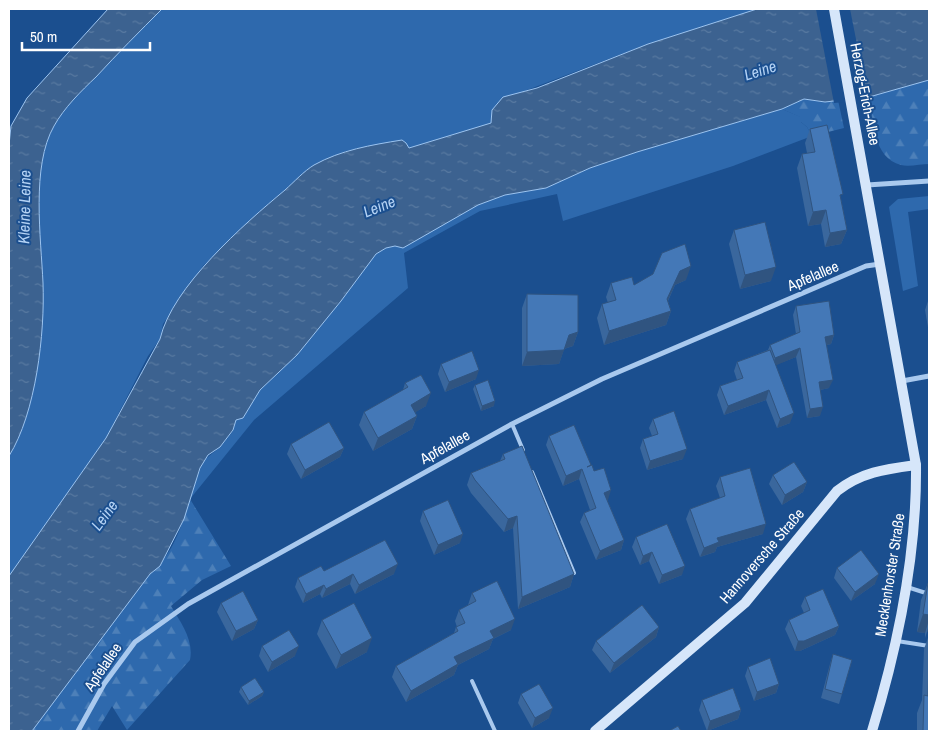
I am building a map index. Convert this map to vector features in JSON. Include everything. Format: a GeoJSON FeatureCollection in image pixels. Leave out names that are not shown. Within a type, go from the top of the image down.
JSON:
{"type":"FeatureCollection","features":[{"type":"Feature","properties":{"kind":"main road","name":"Herzog-Erich-Allee"},"geometry":{"type":"LineString","coordinates":[[834,9],[866,185]]}},
{"type":"Feature","properties":{"kind":"main road","name":"Mecklenhorster Straße"},"geometry":{"type":"LineString","coordinates":[[866,185],[916,465],[913,540],[895,640],[872,731]]}},
{"type":"Feature","properties":{"kind":"main road","name":"Hannoversche Straße"},"geometry":{"type":"LineString","coordinates":[[595,731],[746,603],[837,491],[850,481],[868,473],[916,465]]}},
{"type":"Feature","properties":{"kind":"street"},"geometry":{"type":"LineString","coordinates":[[866,185],[929,181]]}},
{"type":"Feature","properties":{"kind":"street","name":"Apfelallee"},"geometry":{"type":"LineString","coordinates":[[78,731],[104,684],[135,642],[188,604],[512,424],[602,379],[866,266],[880,264]]}},
{"type":"Feature","properties":{"kind":"street"},"geometry":{"type":"LineString","coordinates":[[902,381],[929,376]]}},
{"type":"Feature","properties":{"kind":"lane"},"geometry":{"type":"LineString","coordinates":[[512,424],[527,459]]}},
{"type":"Feature","properties":{"kind":"lane"},"geometry":{"type":"LineString","coordinates":[[531,468],[574,573]]}},
{"type":"Feature","properties":{"kind":"lane"},"geometry":{"type":"LineString","coordinates":[[905,587],[929,594]]}},
{"type":"Feature","properties":{"kind":"lane"},"geometry":{"type":"LineString","coordinates":[[895,640],[928,644]]}},
{"type":"Feature","properties":{"kind":"lane"},"geometry":{"type":"LineString","coordinates":[[472,682],[494,731]]}},
{"type":"Feature","properties":{"kind":"green space"},"geometry":{"type":"Polygon","coordinates":[[[162,9],[757,9],[648,44],[522,92],[492,110],[492,123],[409,148],[402,140],[346,151],[313,166],[273,200],[203,266],[163,324],[160,339],[148,356],[106,438],[9,576],[9,456],[26,418],[37,372],[40,348],[43,283],[39,203],[42,161],[47,142],[58,119],[73,100],[162,9]]]}},
{"type":"Feature","properties":{"kind":"green space"},"geometry":{"type":"Polygon","coordinates":[[[929,80],[929,164],[901,165],[885,155],[880,146],[876,137],[869,97],[929,80]]]}},
{"type":"Feature","properties":{"kind":"green space"},"geometry":{"type":"Polygon","coordinates":[[[804,99],[825,102],[838,100],[844,128],[812,136],[807,127],[801,122],[800,117],[782,109],[804,99]]]}},
{"type":"Feature","properties":{"kind":"green space"},"geometry":{"type":"Polygon","coordinates":[[[782,109],[801,117],[801,122],[807,127],[812,136],[733,166],[563,221],[557,194],[480,211],[404,253],[408,288],[254,420],[190,499],[203,461],[220,447],[233,431],[236,420],[243,418],[260,390],[297,355],[376,254],[478,205],[505,195],[546,188],[590,168],[637,152],[782,109]]]}},
{"type":"Feature","properties":{"kind":"green space"},"geometry":{"type":"Polygon","coordinates":[[[929,196],[929,209],[908,212],[918,286],[903,291],[889,207],[898,199],[929,196]]]}},
{"type":"Feature","properties":{"kind":"green space"},"geometry":{"type":"Polygon","coordinates":[[[190,499],[231,566],[202,580],[171,606],[188,639],[191,653],[190,660],[127,730],[112,706],[97,731],[32,731],[150,574],[158,567],[180,530],[190,499]]]}},
{"type":"Feature","properties":{"kind":"water","name":"Kleine Leine"},"geometry":{"type":"Polygon","coordinates":[[[108,9],[162,9],[73,100],[58,119],[47,142],[42,161],[39,203],[43,283],[40,348],[37,372],[26,418],[9,456],[9,145],[11,126],[27,98],[108,9]]]}},
{"type":"Feature","properties":{"kind":"water","name":"Leine"},"geometry":{"type":"Polygon","coordinates":[[[757,9],[929,9],[929,80],[869,97],[825,102],[804,99],[782,109],[590,168],[546,188],[505,195],[478,205],[403,248],[395,246],[386,248],[376,254],[297,355],[260,390],[243,418],[236,420],[233,430],[220,447],[208,455],[200,468],[184,519],[160,566],[150,574],[32,731],[9,731],[9,576],[106,438],[160,339],[167,319],[179,299],[194,278],[231,238],[307,170],[335,155],[402,140],[409,148],[491,123],[492,110],[503,97],[537,88],[648,44],[757,9]]]}},
{"type":"Feature","properties":{"kind":"pier"},"geometry":{"type":"Polygon","coordinates":[[[816,9],[850,9],[868,100],[834,103],[816,9]]]}},
{"type":"Feature","properties":{"kind":"building"},"geometry":{"type":"Polygon","coordinates":[[[827,125],[843,194],[840,195],[847,230],[830,233],[826,210],[813,212],[802,154],[815,152],[810,129],[827,125]]]}},
{"type":"Feature","properties":{"kind":"building"},"geometry":{"type":"Polygon","coordinates":[[[765,222],[776,267],[745,275],[734,230],[765,222]]]}},
{"type":"Feature","properties":{"kind":"building"},"geometry":{"type":"Polygon","coordinates":[[[685,244],[691,266],[680,271],[667,299],[671,311],[609,331],[602,304],[616,300],[611,283],[632,277],[634,285],[653,274],[662,253],[685,244]]]}},
{"type":"Feature","properties":{"kind":"building"},"geometry":{"type":"Polygon","coordinates":[[[527,294],[578,295],[578,332],[569,335],[564,350],[527,352],[527,294]]]}},
{"type":"Feature","properties":{"kind":"building"},"geometry":{"type":"Polygon","coordinates":[[[829,301],[834,335],[825,337],[833,380],[819,382],[823,407],[810,409],[800,348],[775,358],[770,345],[800,332],[796,306],[829,301]]]}},
{"type":"Feature","properties":{"kind":"building"},"geometry":{"type":"Polygon","coordinates":[[[770,350],[794,413],[780,419],[769,390],[728,406],[720,386],[743,378],[737,362],[770,350]]]}},
{"type":"Feature","properties":{"kind":"building"},"geometry":{"type":"Polygon","coordinates":[[[472,351],[479,370],[449,382],[441,364],[472,351]]]}},
{"type":"Feature","properties":{"kind":"building"},"geometry":{"type":"Polygon","coordinates":[[[421,375],[431,393],[411,405],[417,416],[378,438],[364,412],[408,387],[405,383],[421,375]]]}},
{"type":"Feature","properties":{"kind":"building"},"geometry":{"type":"Polygon","coordinates":[[[488,380],[495,401],[482,406],[475,385],[488,380]]]}},
{"type":"Feature","properties":{"kind":"building"},"geometry":{"type":"Polygon","coordinates":[[[674,411],[687,449],[650,461],[643,439],[658,434],[653,419],[674,411]]]}},
{"type":"Feature","properties":{"kind":"building"},"geometry":{"type":"Polygon","coordinates":[[[329,422],[344,448],[305,470],[291,444],[329,422]]]}},
{"type":"Feature","properties":{"kind":"building"},"geometry":{"type":"Polygon","coordinates":[[[574,425],[591,465],[587,467],[592,465],[594,471],[604,468],[611,490],[604,493],[624,540],[600,551],[584,513],[596,508],[582,469],[566,476],[549,436],[574,425]]]}},
{"type":"Feature","properties":{"kind":"building"},"geometry":{"type":"Polygon","coordinates":[[[522,446],[574,574],[522,597],[517,516],[508,519],[471,473],[505,459],[503,454],[522,446]]]}},
{"type":"Feature","properties":{"kind":"building"},"geometry":{"type":"Polygon","coordinates":[[[794,462],[807,482],[785,495],[773,475],[794,462]]]}},
{"type":"Feature","properties":{"kind":"building"},"geometry":{"type":"Polygon","coordinates":[[[750,468],[766,524],[717,538],[719,542],[704,548],[690,509],[725,496],[720,477],[750,468]]]}},
{"type":"Feature","properties":{"kind":"building"},"geometry":{"type":"Polygon","coordinates":[[[448,500],[463,534],[438,545],[423,511],[448,500]]]}},
{"type":"Feature","properties":{"kind":"building"},"geometry":{"type":"Polygon","coordinates":[[[667,524],[685,566],[662,575],[652,552],[643,556],[636,537],[667,524]]]}},
{"type":"Feature","properties":{"kind":"building"},"geometry":{"type":"Polygon","coordinates":[[[385,540],[398,564],[359,585],[353,574],[326,589],[324,585],[306,594],[298,578],[321,566],[324,571],[385,540]]]}},
{"type":"Feature","properties":{"kind":"building"},"geometry":{"type":"Polygon","coordinates":[[[861,550],[879,574],[855,592],[837,568],[861,550]]]}},
{"type":"Feature","properties":{"kind":"building"},"geometry":{"type":"Polygon","coordinates":[[[497,581],[515,619],[490,631],[494,638],[454,657],[458,664],[411,691],[396,666],[458,631],[456,627],[465,623],[459,610],[476,601],[472,593],[497,581]]]}},
{"type":"Feature","properties":{"kind":"building"},"geometry":{"type":"Polygon","coordinates":[[[929,583],[929,615],[923,614],[929,583]]]}},
{"type":"Feature","properties":{"kind":"building"},"geometry":{"type":"Polygon","coordinates":[[[823,589],[839,626],[804,641],[798,641],[789,620],[810,610],[805,597],[823,589]]]}},
{"type":"Feature","properties":{"kind":"building"},"geometry":{"type":"Polygon","coordinates":[[[243,591],[258,620],[236,631],[221,603],[243,591]]]}},
{"type":"Feature","properties":{"kind":"building"},"geometry":{"type":"Polygon","coordinates":[[[354,603],[372,638],[341,655],[322,620],[354,603]]]}},
{"type":"Feature","properties":{"kind":"building"},"geometry":{"type":"Polygon","coordinates":[[[642,605],[659,627],[614,663],[596,641],[642,605]]]}},
{"type":"Feature","properties":{"kind":"building"},"geometry":{"type":"Polygon","coordinates":[[[289,630],[299,646],[272,662],[262,646],[289,630]]]}},
{"type":"Feature","properties":{"kind":"building"},"geometry":{"type":"Polygon","coordinates":[[[833,654],[852,660],[842,694],[825,689],[833,654]]]}},
{"type":"Feature","properties":{"kind":"building"},"geometry":{"type":"Polygon","coordinates":[[[770,658],[779,684],[757,692],[748,667],[770,658]]]}},
{"type":"Feature","properties":{"kind":"building"},"geometry":{"type":"Polygon","coordinates":[[[929,662],[929,731],[923,731],[924,695],[928,696],[929,662]]]}},
{"type":"Feature","properties":{"kind":"building"},"geometry":{"type":"Polygon","coordinates":[[[255,678],[264,692],[249,701],[241,687],[255,678]]]}},
{"type":"Feature","properties":{"kind":"building"},"geometry":{"type":"Polygon","coordinates":[[[539,684],[553,708],[535,718],[521,694],[539,684]]]}},
{"type":"Feature","properties":{"kind":"building"},"geometry":{"type":"Polygon","coordinates":[[[733,688],[741,710],[710,721],[702,700],[733,688]]]}},
{"type":"Feature","properties":{"kind":"building"},"geometry":{"type":"Polygon","coordinates":[[[678,726],[681,731],[669,731],[678,726]]]}}]}
